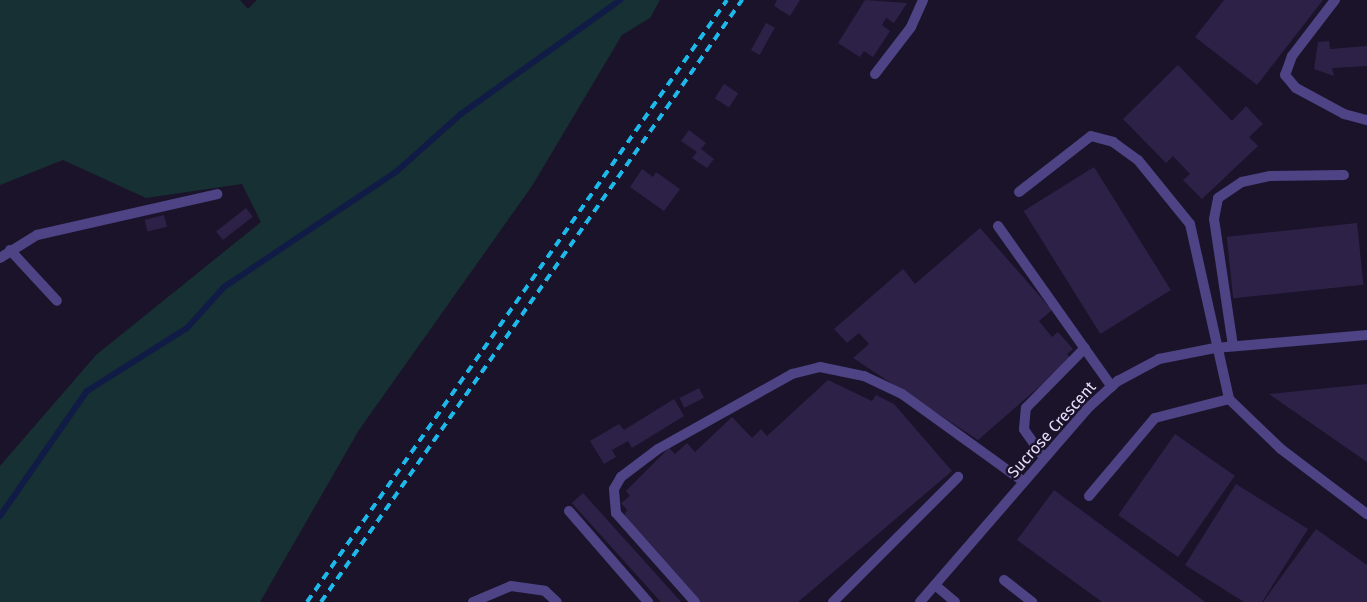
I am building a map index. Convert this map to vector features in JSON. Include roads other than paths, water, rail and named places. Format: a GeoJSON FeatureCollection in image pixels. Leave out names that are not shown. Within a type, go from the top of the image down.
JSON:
{"type":"FeatureCollection","features":[{"type":"Feature","properties":{"kind":"lane"},"geometry":{"type":"LineString","coordinates":[[875,74],[911,27],[923,0]]}},
{"type":"Feature","properties":{"kind":"lane"},"geometry":{"type":"LineString","coordinates":[[1335,0],[1292,56],[1285,75],[1296,88],[1344,114],[1367,120]]}},
{"type":"Feature","properties":{"kind":"lane"},"geometry":{"type":"LineString","coordinates":[[1019,192],[1091,136],[1113,142],[1138,160],[1190,224],[1215,348],[1229,399],[1281,449],[1367,514]]}},
{"type":"Feature","properties":{"kind":"lane"},"geometry":{"type":"LineString","coordinates":[[1234,346],[1214,218],[1218,198],[1242,182],[1270,176],[1344,175]]}},
{"type":"Feature","properties":{"kind":"lane"},"geometry":{"type":"LineString","coordinates":[[0,258],[10,250],[37,235],[217,194]]}},
{"type":"Feature","properties":{"kind":"lane"},"geometry":{"type":"LineString","coordinates":[[998,226],[1112,387]]}},
{"type":"Feature","properties":{"kind":"lane"},"geometry":{"type":"LineString","coordinates":[[10,250],[57,300]]}},
{"type":"Feature","properties":{"kind":"lane","name":"Sucrose Crescent"},"geometry":{"type":"LineString","coordinates":[[920,602],[1044,458],[1112,387],[1159,359],[1215,348],[1367,335]]}},
{"type":"Feature","properties":{"kind":"lane"},"geometry":{"type":"LineString","coordinates":[[1044,458],[1024,429],[1026,408],[1085,348]]}},
{"type":"Feature","properties":{"kind":"lane"},"geometry":{"type":"LineString","coordinates":[[695,602],[616,513],[614,489],[621,477],[658,449],[792,374],[820,367],[864,376],[902,394],[1024,482]]}},
{"type":"Feature","properties":{"kind":"lane"},"geometry":{"type":"LineString","coordinates":[[1089,496],[1155,418],[1175,410],[1229,399]]}},
{"type":"Feature","properties":{"kind":"lane"},"geometry":{"type":"LineString","coordinates":[[833,602],[958,477]]}},
{"type":"Feature","properties":{"kind":"lane"},"geometry":{"type":"LineString","coordinates":[[569,511],[648,602]]}},
{"type":"Feature","properties":{"kind":"lane"},"geometry":{"type":"LineString","coordinates":[[1004,580],[1032,602]]}},
{"type":"Feature","properties":{"kind":"lane"},"geometry":{"type":"LineString","coordinates":[[935,585],[955,602]]}},
{"type":"Feature","properties":{"kind":"lane"},"geometry":{"type":"LineString","coordinates":[[473,602],[511,586],[545,591],[557,602]]}},
{"type":"Feature","properties":{"kind":"waterway"},"geometry":{"type":"LineString","coordinates":[[0,516],[87,391],[187,328],[224,287],[397,171],[461,114],[620,0]]}},
{"type":"Feature","properties":{"kind":"railway"},"geometry":{"type":"LineString","coordinates":[[307,602],[727,0]]}},
{"type":"Feature","properties":{"kind":"railway"},"geometry":{"type":"LineString","coordinates":[[321,602],[742,0]]}}]}
